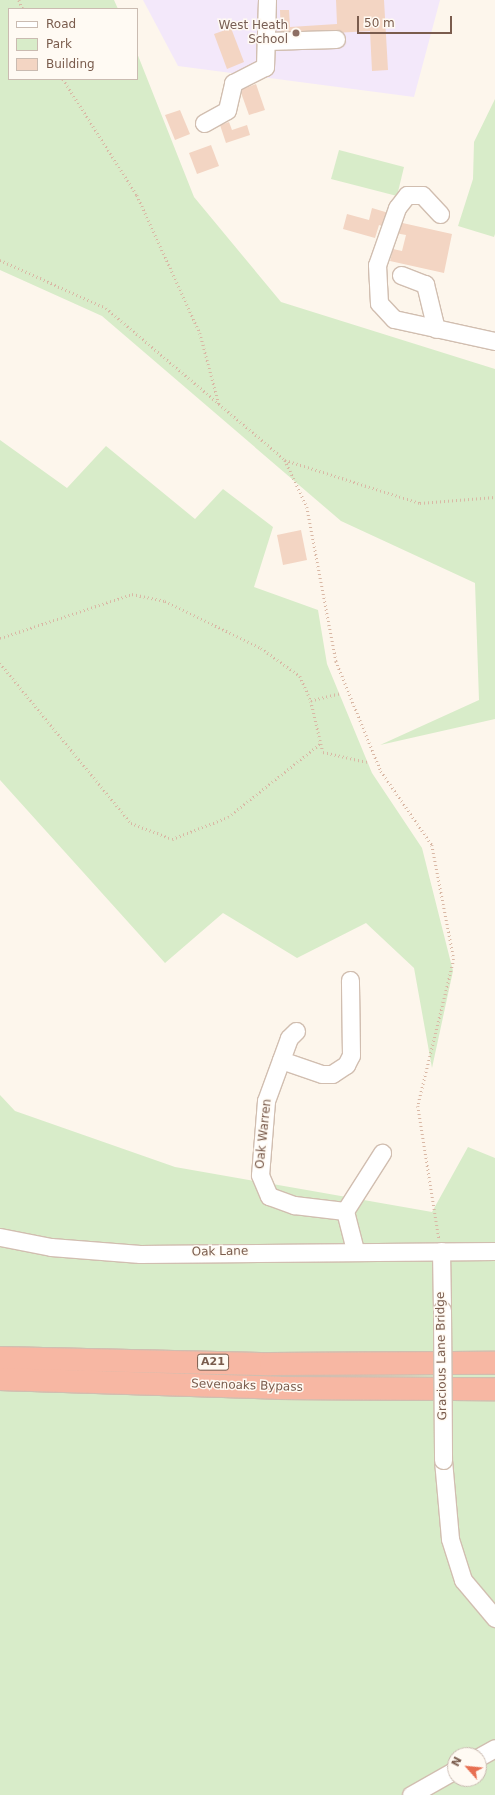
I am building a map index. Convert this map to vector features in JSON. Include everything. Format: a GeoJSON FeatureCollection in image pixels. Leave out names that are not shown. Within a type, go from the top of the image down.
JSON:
{"type":"FeatureCollection","features":[{"type":"Feature","properties":{"kind":"highway","name":"Sevenoaks Bypass"},"geometry":{"type":"LineString","coordinates":[[0,1358],[271,1364],[495,1363]]}},
{"type":"Feature","properties":{"kind":"highway","name":"Sevenoaks Bypass"},"geometry":{"type":"LineString","coordinates":[[0,1379],[279,1388],[495,1389]]}},
{"type":"Feature","properties":{"kind":"street"},"geometry":{"type":"LineString","coordinates":[[204,123],[227,110],[233,83],[265,67],[267,0]]}},
{"type":"Feature","properties":{"kind":"street"},"geometry":{"type":"LineString","coordinates":[[266,41],[336,39]]}},
{"type":"Feature","properties":{"kind":"street"},"geometry":{"type":"LineString","coordinates":[[440,214],[422,195],[407,195],[397,208],[376,265],[376,282],[379,303],[394,319],[436,330],[495,341]]}},
{"type":"Feature","properties":{"kind":"street"},"geometry":{"type":"LineString","coordinates":[[401,275],[425,284],[436,330]]}},
{"type":"Feature","properties":{"kind":"street"},"geometry":{"type":"LineString","coordinates":[[281,1060],[322,1074],[332,1074],[346,1065],[350,1055],[350,980]]}},
{"type":"Feature","properties":{"kind":"street","name":"Oak Warren"},"geometry":{"type":"LineString","coordinates":[[296,1031],[289,1038],[266,1101],[260,1175],[269,1196],[294,1205],[345,1211]]}},
{"type":"Feature","properties":{"kind":"street"},"geometry":{"type":"LineString","coordinates":[[355,1250],[345,1211],[382,1152]]}},
{"type":"Feature","properties":{"kind":"street","name":"Oak Lane"},"geometry":{"type":"LineString","coordinates":[[0,1237],[51,1247],[140,1254],[355,1250],[495,1251]]}},
{"type":"Feature","properties":{"kind":"street","name":"Gracious Lane Bridge"},"geometry":{"type":"LineString","coordinates":[[441,1251],[443,1460],[450,1539],[463,1580],[495,1618]]}},
{"type":"Feature","properties":{"kind":"street"},"geometry":{"type":"LineString","coordinates":[[411,1795],[447,1775]]}},
{"type":"Feature","properties":{"kind":"path"},"geometry":{"type":"LineString","coordinates":[[64,80],[137,195],[200,333],[219,404]]}},
{"type":"Feature","properties":{"kind":"path"},"geometry":{"type":"LineString","coordinates":[[0,260],[106,308],[285,460],[420,503],[495,497]]}},
{"type":"Feature","properties":{"kind":"path"},"geometry":{"type":"LineString","coordinates":[[285,460],[307,507],[336,661],[381,771],[432,846],[454,959],[418,1106],[441,1251]]}},
{"type":"Feature","properties":{"kind":"path"},"geometry":{"type":"LineString","coordinates":[[0,638],[132,594],[165,601],[261,648],[300,676],[311,701],[323,752],[368,762]]}},
{"type":"Feature","properties":{"kind":"path"},"geometry":{"type":"LineString","coordinates":[[0,663],[131,823],[172,839],[228,817],[321,743]]}},
{"type":"Feature","properties":{"kind":"path"},"geometry":{"type":"LineString","coordinates":[[311,701],[339,694]]}},
{"type":"Feature","properties":{"kind":"shaded area","name":"West Heath School"},"geometry":{"type":"Polygon","coordinates":[[[143,0],[440,0],[414,97],[178,66],[143,0]]]}},
{"type":"Feature","properties":{"kind":"green space"},"geometry":{"type":"Polygon","coordinates":[[[0,0],[114,0],[118,8],[8,8],[8,80],[138,80],[138,56],[194,197],[281,302],[495,369],[495,719],[380,745],[479,700],[475,583],[341,521],[102,316],[0,270],[0,0]]]}},
{"type":"Feature","properties":{"kind":"green space"},"geometry":{"type":"Polygon","coordinates":[[[495,99],[494,237],[458,226],[473,179],[474,142],[495,99]]]}},
{"type":"Feature","properties":{"kind":"green space"},"geometry":{"type":"Polygon","coordinates":[[[339,150],[404,167],[397,196],[331,179],[339,150]]]}},
{"type":"Feature","properties":{"kind":"green space"},"geometry":{"type":"Polygon","coordinates":[[[0,440],[67,488],[106,446],[195,519],[223,489],[273,527],[254,587],[318,610],[327,664],[372,773],[422,848],[453,971],[432,1068],[414,968],[366,923],[297,958],[223,913],[165,963],[0,780],[0,440]]]}},
{"type":"Feature","properties":{"kind":"green space"},"geometry":{"type":"Polygon","coordinates":[[[0,1095],[15,1111],[175,1167],[432,1212],[468,1147],[495,1158],[495,1795],[0,1795],[0,1095]]]}},
{"type":"Feature","properties":{"kind":"building"},"geometry":{"type":"Polygon","coordinates":[[[336,0],[384,0],[388,70],[372,71],[370,31],[281,36],[280,10],[289,10],[290,27],[337,24],[336,0]]]}},
{"type":"Feature","properties":{"kind":"building"},"geometry":{"type":"Polygon","coordinates":[[[231,28],[244,62],[227,69],[214,34],[231,28]]]}},
{"type":"Feature","properties":{"kind":"building"},"geometry":{"type":"Polygon","coordinates":[[[256,84],[265,110],[249,115],[240,90],[256,84]]]}},
{"type":"Feature","properties":{"kind":"building"},"geometry":{"type":"Polygon","coordinates":[[[180,110],[190,134],[175,140],[165,115],[180,110]]]}},
{"type":"Feature","properties":{"kind":"building"},"geometry":{"type":"Polygon","coordinates":[[[229,122],[232,130],[247,125],[250,135],[226,143],[220,125],[229,122]]]}},
{"type":"Feature","properties":{"kind":"building"},"geometry":{"type":"Polygon","coordinates":[[[211,145],[219,166],[197,174],[189,153],[211,145]]]}},
{"type":"Feature","properties":{"kind":"building"},"geometry":{"type":"Polygon","coordinates":[[[372,208],[392,214],[388,228],[379,225],[375,238],[343,229],[347,214],[369,220],[372,208]]]}},
{"type":"Feature","properties":{"kind":"building"},"geometry":{"type":"Polygon","coordinates":[[[398,222],[452,234],[444,273],[390,261],[393,249],[402,251],[406,235],[395,233],[398,222]]]}},
{"type":"Feature","properties":{"kind":"building"},"geometry":{"type":"Polygon","coordinates":[[[301,530],[307,560],[283,565],[277,535],[301,530]]]}},
{"type":"Feature","properties":{"kind":"place","name":"West Heath School"},"geometry":{"type":"Point","coordinates":[296,33]}}]}
